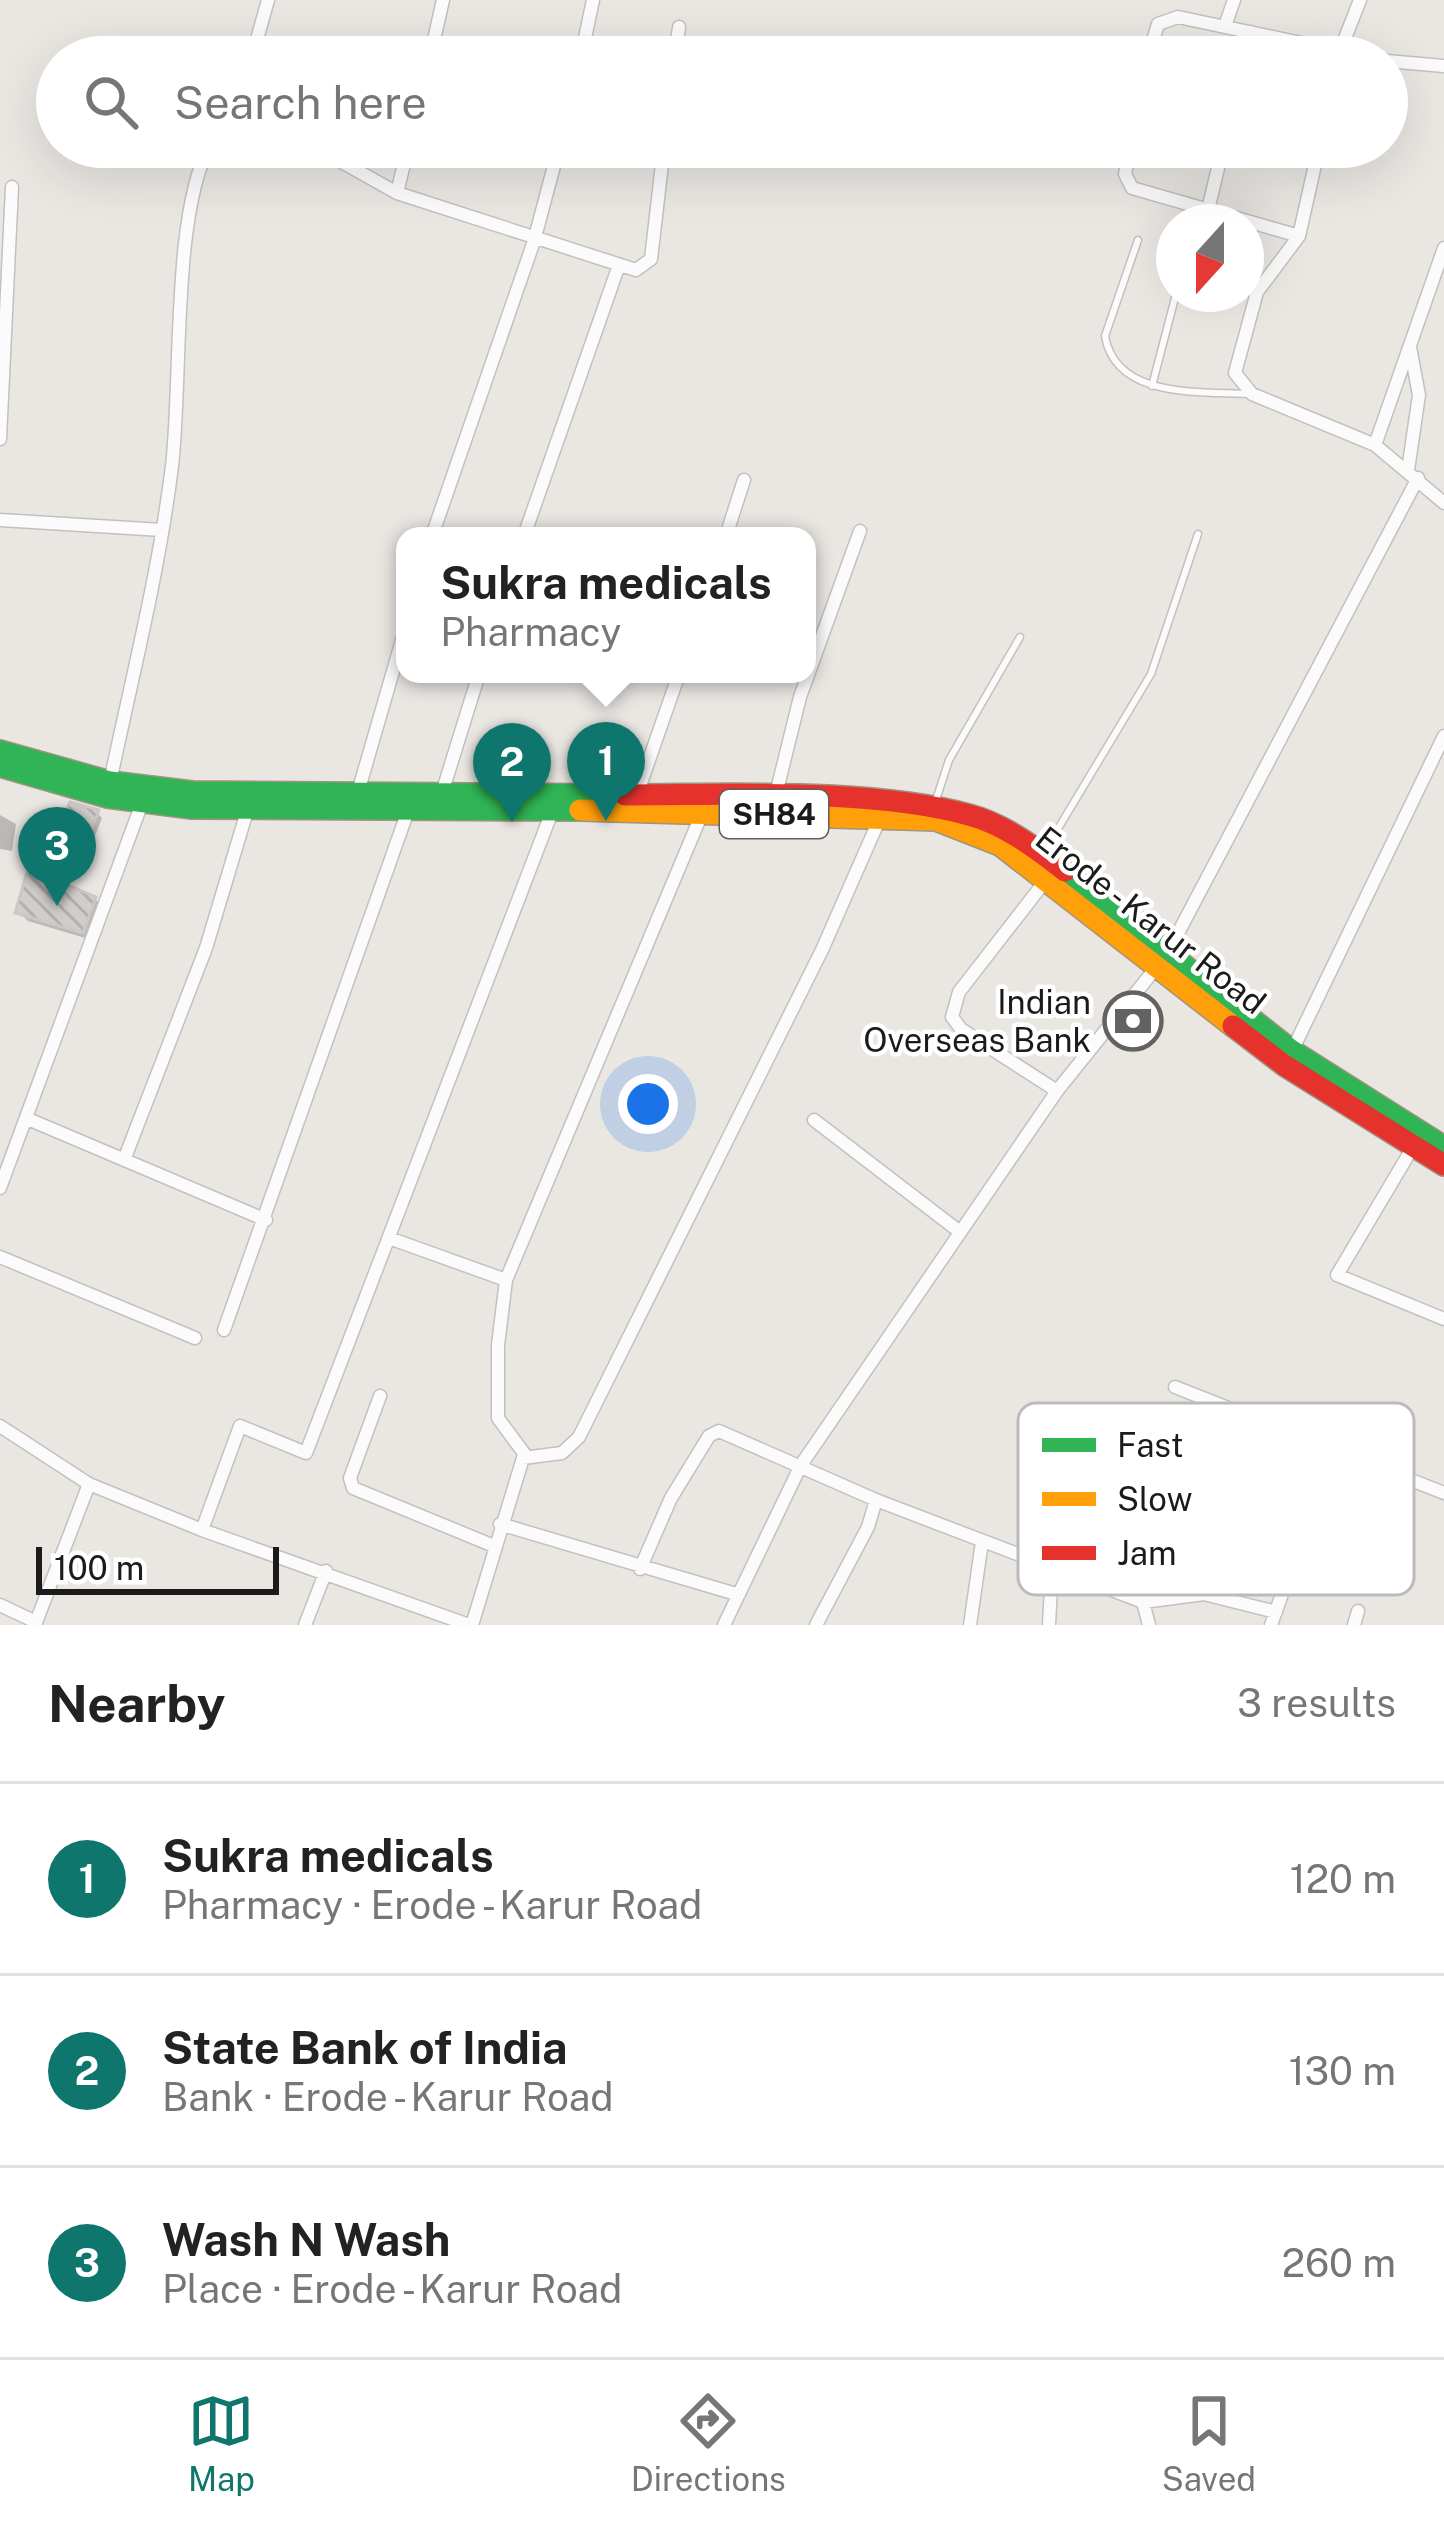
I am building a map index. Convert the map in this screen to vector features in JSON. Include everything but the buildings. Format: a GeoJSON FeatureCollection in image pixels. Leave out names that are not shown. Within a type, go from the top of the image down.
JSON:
{"type":"FeatureCollection","features":[{"type":"Feature","properties":{"kind":"main road","name":"Erode - Karur Road"},"geometry":{"type":"LineString","coordinates":[[0,751],[110,782],[192,792],[442,793],[703,811],[936,820],[966,829],[1048,878],[1288,1058],[1444,1165]]}},
{"type":"Feature","properties":{"kind":"main road","name":"Erode - Karur Road"},"geometry":{"type":"LineString","coordinates":[[0,766],[142,803],[248,808],[554,809],[775,799],[934,807],[998,825],[1042,855],[1162,960]]}},
{"type":"Feature","properties":{"kind":"main road","name":"Erode - Karur Road"},"geometry":{"type":"LineString","coordinates":[[1288,1058],[1444,1147]]}},
{"type":"Feature","properties":{"kind":"street"},"geometry":{"type":"LineString","coordinates":[[258,36],[268,0]]}},
{"type":"Feature","properties":{"kind":"street"},"geometry":{"type":"LineString","coordinates":[[435,36],[443,0]]}},
{"type":"Feature","properties":{"kind":"street"},"geometry":{"type":"LineString","coordinates":[[585,36],[593,0]]}},
{"type":"Feature","properties":{"kind":"street"},"geometry":{"type":"LineString","coordinates":[[1225,26],[1234,0]]}},
{"type":"Feature","properties":{"kind":"street"},"geometry":{"type":"LineString","coordinates":[[1346,36],[1360,0]]}},
{"type":"Feature","properties":{"kind":"street"},"geometry":{"type":"LineString","coordinates":[[1153,36],[1167,18],[1267,36]]}},
{"type":"Feature","properties":{"kind":"street"},"geometry":{"type":"LineString","coordinates":[[678,36],[679,27]]}},
{"type":"Feature","properties":{"kind":"street"},"geometry":{"type":"LineString","coordinates":[[1250,36],[1251,32]]}},
{"type":"Feature","properties":{"kind":"street"},"geometry":{"type":"LineString","coordinates":[[1408,63],[1444,66]]}},
{"type":"Feature","properties":{"kind":"street"},"geometry":{"type":"LineString","coordinates":[[110,782],[162,530],[172,463],[183,279],[202,168]]}},
{"type":"Feature","properties":{"kind":"street"},"geometry":{"type":"LineString","coordinates":[[352,168],[397,193],[534,241],[636,270],[648,266],[661,168]]}},
{"type":"Feature","properties":{"kind":"street"},"geometry":{"type":"LineString","coordinates":[[397,193],[403,168]]}},
{"type":"Feature","properties":{"kind":"street"},"geometry":{"type":"LineString","coordinates":[[435,527],[534,241],[553,168]]}},
{"type":"Feature","properties":{"kind":"street"},"geometry":{"type":"LineString","coordinates":[[1126,168],[1132,188],[1187,204]]}},
{"type":"Feature","properties":{"kind":"street"},"geometry":{"type":"LineString","coordinates":[[1209,204],[1218,168]]}},
{"type":"Feature","properties":{"kind":"street"},"geometry":{"type":"LineString","coordinates":[[1314,168],[1299,236],[1257,292],[1234,373],[1252,394],[1375,446],[1444,503]]}},
{"type":"Feature","properties":{"kind":"street"},"geometry":{"type":"LineString","coordinates":[[0,439],[12,187]]}},
{"type":"Feature","properties":{"kind":"street"},"geometry":{"type":"LineString","coordinates":[[1264,226],[1299,236]]}},
{"type":"Feature","properties":{"kind":"street"},"geometry":{"type":"LineString","coordinates":[[1375,446],[1444,248]]}},
{"type":"Feature","properties":{"kind":"street"},"geometry":{"type":"LineString","coordinates":[[527,527],[619,265]]}},
{"type":"Feature","properties":{"kind":"street"},"geometry":{"type":"LineString","coordinates":[[724,1625],[801,1465],[1058,1091],[1162,960],[1413,474],[1419,395],[1409,347]]}},
{"type":"Feature","properties":{"kind":"street"},"geometry":{"type":"LineString","coordinates":[[729,527],[744,480]]}},
{"type":"Feature","properties":{"kind":"street"},"geometry":{"type":"LineString","coordinates":[[0,520],[162,530]]}},
{"type":"Feature","properties":{"kind":"street"},"geometry":{"type":"LineString","coordinates":[[816,653],[860,531]]}},
{"type":"Feature","properties":{"kind":"street"},"geometry":{"type":"LineString","coordinates":[[358,792],[396,661]]}},
{"type":"Feature","properties":{"kind":"street"},"geometry":{"type":"LineString","coordinates":[[442,793],[476,683]]}},
{"type":"Feature","properties":{"kind":"street"},"geometry":{"type":"LineString","coordinates":[[633,804],[676,683]]}},
{"type":"Feature","properties":{"kind":"street"},"geometry":{"type":"LineString","coordinates":[[775,799],[805,683]]}},
{"type":"Feature","properties":{"kind":"street"},"geometry":{"type":"LineString","coordinates":[[1288,1058],[1444,736]]}},
{"type":"Feature","properties":{"kind":"street"},"geometry":{"type":"LineString","coordinates":[[0,1188],[142,803]]}},
{"type":"Feature","properties":{"kind":"street"},"geometry":{"type":"LineString","coordinates":[[124,1160],[206,948],[248,808]]}},
{"type":"Feature","properties":{"kind":"street"},"geometry":{"type":"LineString","coordinates":[[224,1330],[409,808]]}},
{"type":"Feature","properties":{"kind":"street"},"geometry":{"type":"LineString","coordinates":[[202,1530],[241,1426],[306,1453],[554,809]]}},
{"type":"Feature","properties":{"kind":"street"},"geometry":{"type":"LineString","coordinates":[[526,1456],[498,1418],[498,1345],[506,1280],[703,811]]}},
{"type":"Feature","properties":{"kind":"street"},"geometry":{"type":"LineString","coordinates":[[526,1456],[562,1453],[579,1437],[822,950],[880,817]]}},
{"type":"Feature","properties":{"kind":"street"},"geometry":{"type":"LineString","coordinates":[[1048,878],[959,992],[952,1017],[961,1029],[1058,1091]]}},
{"type":"Feature","properties":{"kind":"street"},"geometry":{"type":"LineString","coordinates":[[28,1119],[266,1220]]}},
{"type":"Feature","properties":{"kind":"street"},"geometry":{"type":"LineString","coordinates":[[814,1120],[960,1232]]}},
{"type":"Feature","properties":{"kind":"street"},"geometry":{"type":"LineString","coordinates":[[1412,1147],[1337,1274],[1444,1319]]}},
{"type":"Feature","properties":{"kind":"street"},"geometry":{"type":"LineString","coordinates":[[389,1238],[506,1280]]}},
{"type":"Feature","properties":{"kind":"street"},"geometry":{"type":"LineString","coordinates":[[0,1257],[195,1338]]}},
{"type":"Feature","properties":{"kind":"street"},"geometry":{"type":"LineString","coordinates":[[1175,1388],[1213,1403]]}},
{"type":"Feature","properties":{"kind":"street"},"geometry":{"type":"LineString","coordinates":[[380,1396],[350,1478],[353,1488],[494,1546]]}},
{"type":"Feature","properties":{"kind":"street"},"geometry":{"type":"LineString","coordinates":[[0,1426],[89,1484],[202,1530],[471,1625],[500,1524],[526,1456]]}},
{"type":"Feature","properties":{"kind":"street"},"geometry":{"type":"LineString","coordinates":[[640,1569],[671,1498],[712,1433],[724,1432],[876,1500],[1018,1555]]}},
{"type":"Feature","properties":{"kind":"street"},"geometry":{"type":"LineString","coordinates":[[1414,1481],[1444,1493]]}},
{"type":"Feature","properties":{"kind":"street"},"geometry":{"type":"LineString","coordinates":[[0,1605],[36,1623],[89,1484]]}},
{"type":"Feature","properties":{"kind":"street"},"geometry":{"type":"LineString","coordinates":[[816,1625],[868,1527],[876,1500]]}},
{"type":"Feature","properties":{"kind":"street"},"geometry":{"type":"LineString","coordinates":[[500,1524],[736,1594]]}},
{"type":"Feature","properties":{"kind":"street"},"geometry":{"type":"LineString","coordinates":[[970,1625],[982,1542]]}},
{"type":"Feature","properties":{"kind":"street"},"geometry":{"type":"LineString","coordinates":[[305,1625],[326,1570]]}},
{"type":"Feature","properties":{"kind":"street"},"geometry":{"type":"LineString","coordinates":[[1049,1625],[1051,1595]]}},
{"type":"Feature","properties":{"kind":"street"},"geometry":{"type":"LineString","coordinates":[[1124,1595],[1143,1602],[1196,1595]]}},
{"type":"Feature","properties":{"kind":"street"},"geometry":{"type":"LineString","coordinates":[[1207,1595],[1274,1618]]}},
{"type":"Feature","properties":{"kind":"street"},"geometry":{"type":"LineString","coordinates":[[1143,1602],[1149,1625]]}},
{"type":"Feature","properties":{"kind":"lane"},"geometry":{"type":"LineString","coordinates":[[1138,240],[1106,343],[1119,365],[1152,386],[1252,394]]}},
{"type":"Feature","properties":{"kind":"lane"},"geometry":{"type":"LineString","coordinates":[[1152,386],[1172,312]]}},
{"type":"Feature","properties":{"kind":"lane"},"geometry":{"type":"LineString","coordinates":[[1042,855],[1151,674],[1198,533]]}},
{"type":"Feature","properties":{"kind":"lane"},"geometry":{"type":"LineString","coordinates":[[934,807],[949,760],[1020,638]]}},
{"type":"Feature","properties":{"kind":"traffic: fast"},"geometry":{"type":"LineString","coordinates":[[0,751],[110,782],[192,792],[625,795]]}},
{"type":"Feature","properties":{"kind":"traffic: fast"},"geometry":{"type":"LineString","coordinates":[[0,766],[107,797],[192,808],[580,810]]}},
{"type":"Feature","properties":{"kind":"traffic: fast"},"geometry":{"type":"LineString","coordinates":[[1065,871],[1292,1051],[1444,1147]]}},
{"type":"Feature","properties":{"kind":"traffic: slow"},"geometry":{"type":"LineString","coordinates":[[580,810],[936,820],[1000,845],[1233,1026]]}},
{"type":"Feature","properties":{"kind":"traffic: jam"},"geometry":{"type":"LineString","coordinates":[[625,795],[798,795],[930,806],[995,824],[1065,871]]}},
{"type":"Feature","properties":{"kind":"traffic: jam"},"geometry":{"type":"LineString","coordinates":[[1233,1026],[1284,1065],[1444,1165]]}},
{"type":"Feature","properties":{"kind":"place","name":"Sukra medicals"},"geometry":{"type":"Point","coordinates":[606,821]}},
{"type":"Feature","properties":{"kind":"place","name":"State Bank of India"},"geometry":{"type":"Point","coordinates":[512,822]}},
{"type":"Feature","properties":{"kind":"place","name":"Wash N Wash"},"geometry":{"type":"Point","coordinates":[57,906]}},
{"type":"Feature","properties":{"kind":"place","name":"Indian Overseas Bank"},"geometry":{"type":"Point","coordinates":[1133,1021]}}]}
